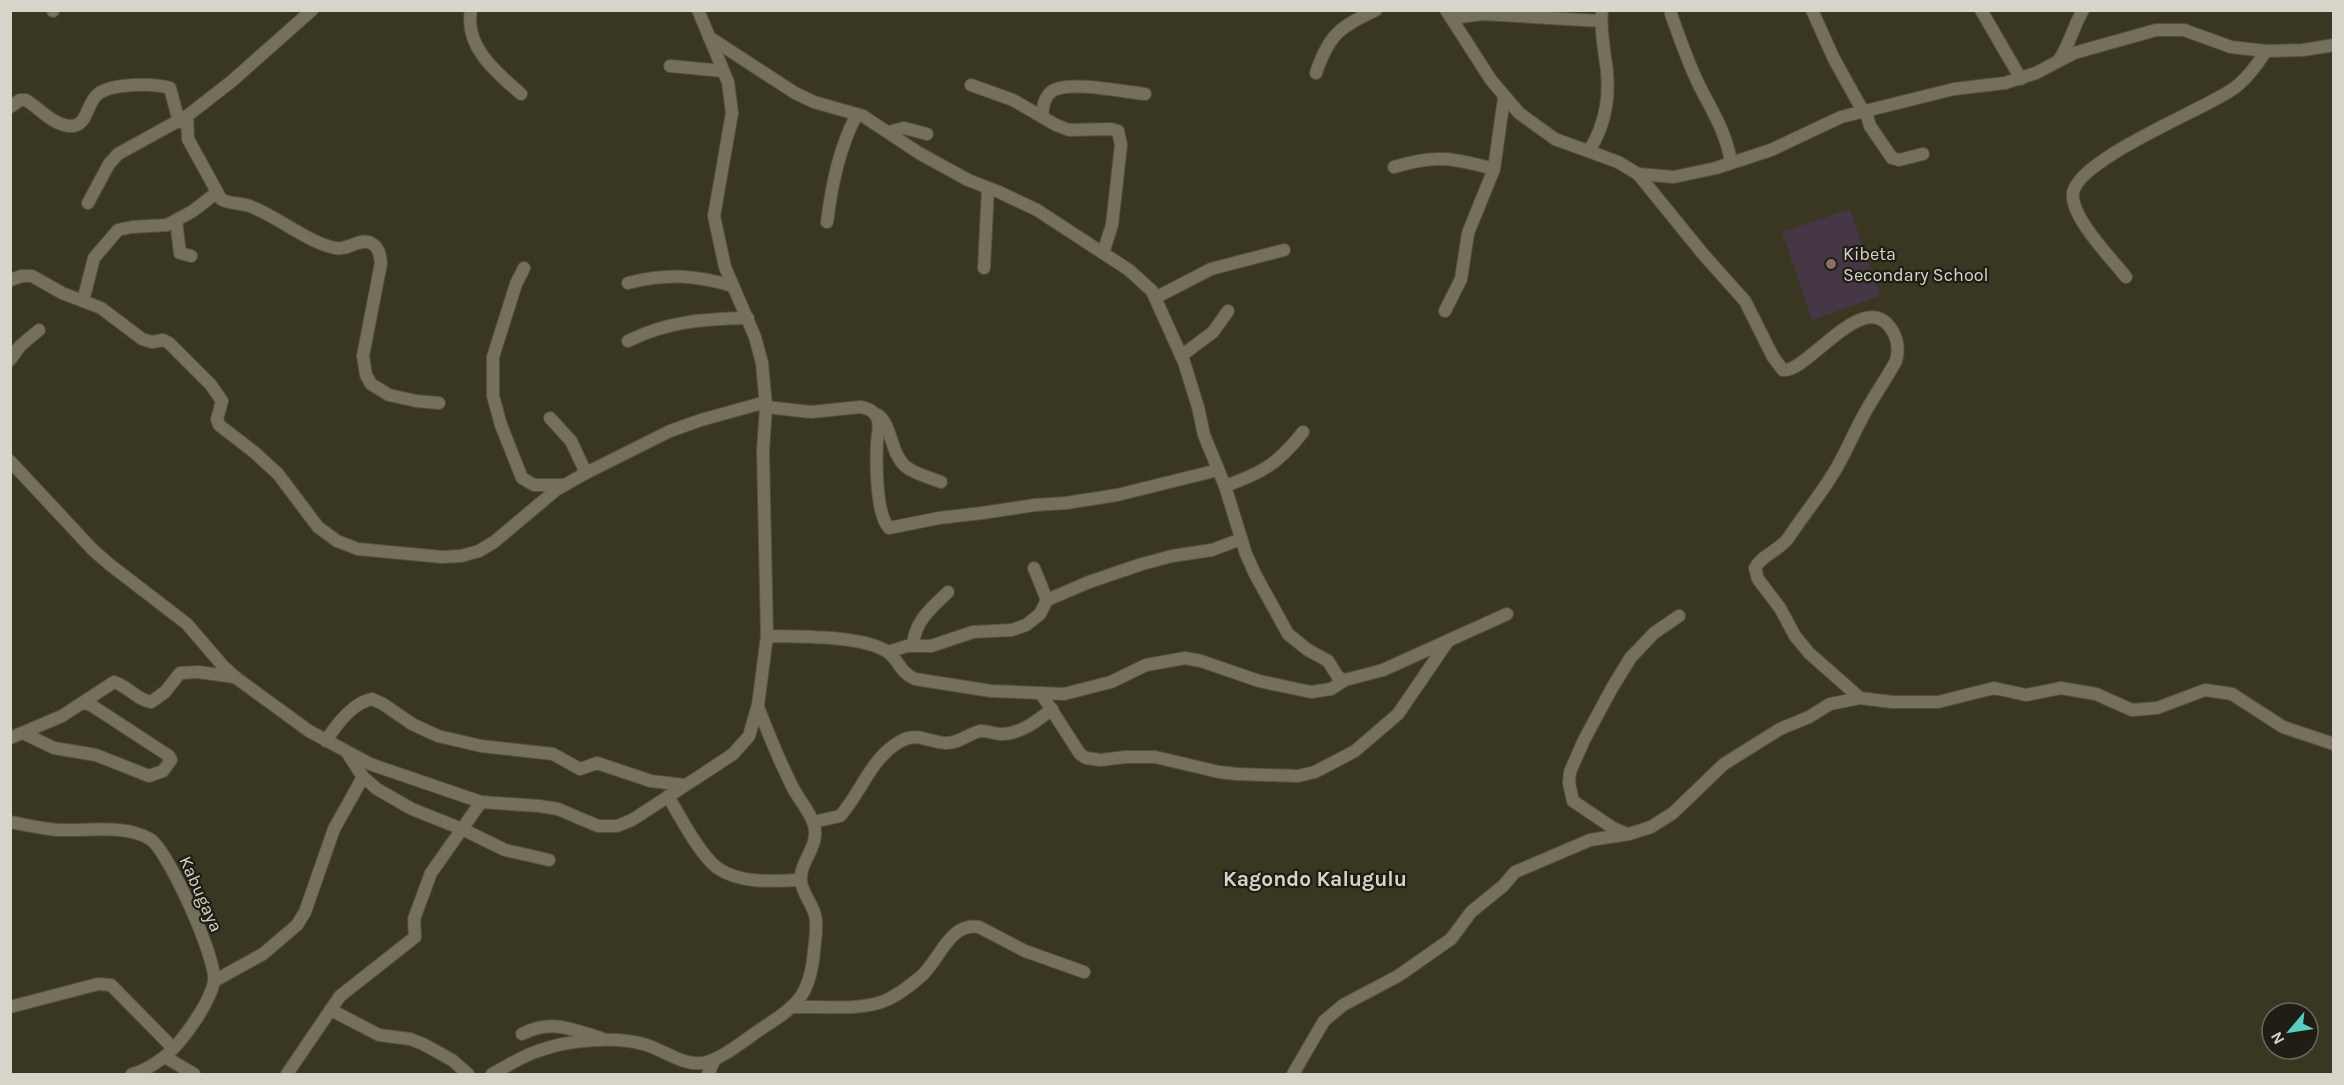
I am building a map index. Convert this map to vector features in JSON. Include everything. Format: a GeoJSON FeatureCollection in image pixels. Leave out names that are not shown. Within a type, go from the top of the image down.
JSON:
{"type":"FeatureCollection","features":[{"type":"Feature","properties":{"kind":"street"},"geometry":{"type":"LineString","coordinates":[[88,203],[109,164],[118,154],[183,119],[232,81],[312,10]]}},
{"type":"Feature","properties":{"kind":"street"},"geometry":{"type":"LineString","coordinates":[[471,10],[471,32],[477,48],[485,60],[521,94]]}},
{"type":"Feature","properties":{"kind":"street"},"geometry":{"type":"LineString","coordinates":[[10,461],[93,550],[187,624],[235,677],[326,741],[347,753],[396,774],[481,802],[558,809],[598,826],[617,826],[632,820],[733,754],[748,736],[758,705],[767,636],[763,451],[766,404],[762,363],[748,318],[725,267],[714,216],[732,113],[728,82],[698,10]]}},
{"type":"Feature","properties":{"kind":"street"},"geometry":{"type":"LineString","coordinates":[[1316,73],[1328,43],[1339,30],[1376,10]]}},
{"type":"Feature","properties":{"kind":"street"},"geometry":{"type":"LineString","coordinates":[[1812,10],[1834,59],[1865,112],[1874,134],[1892,158],[1899,160],[1923,154]]}},
{"type":"Feature","properties":{"kind":"street"},"geometry":{"type":"LineString","coordinates":[[1981,10],[2021,79]]}},
{"type":"Feature","properties":{"kind":"street"},"geometry":{"type":"LineString","coordinates":[[2058,61],[2083,10]]}},
{"type":"Feature","properties":{"kind":"street"},"geometry":{"type":"LineString","coordinates":[[1449,14],[1602,16],[1608,101],[1602,127],[1589,151]]}},
{"type":"Feature","properties":{"kind":"street"},"geometry":{"type":"LineString","coordinates":[[1449,14],[1504,98],[1519,113],[1555,139],[1618,162],[1638,174],[1744,301],[1773,357],[1783,370],[1794,369],[1835,334],[1861,320],[1875,319],[1890,327],[1899,352],[1896,361],[1860,421],[1836,470],[1780,548],[1762,559],[1755,568],[1758,579],[1780,608],[1795,636],[1809,654],[1860,698]]}},
{"type":"Feature","properties":{"kind":"street"},"geometry":{"type":"LineString","coordinates":[[1671,14],[1700,89],[1724,132],[1731,163]]}},
{"type":"Feature","properties":{"kind":"street"},"geometry":{"type":"LineString","coordinates":[[1638,174],[1683,176],[1731,163],[1772,150],[1830,121],[1954,89],[1991,86],[2021,79],[2074,53],[2156,30],[2172,28],[2184,30],[2231,47],[2266,51],[2303,50],[2334,45]]}},
{"type":"Feature","properties":{"kind":"street"},"geometry":{"type":"LineString","coordinates":[[708,36],[795,93],[814,102],[857,114],[958,175],[1037,210],[1129,270],[1152,291],[1181,356],[1198,407],[1204,435],[1255,574],[1288,634],[1296,642],[1328,661],[1338,677],[1345,680]]}},
{"type":"Feature","properties":{"kind":"street"},"geometry":{"type":"LineString","coordinates":[[2126,277],[2085,226],[2075,206],[2073,194],[2077,184],[2084,175],[2136,140],[2204,106],[2235,87],[2257,66],[2266,51]]}},
{"type":"Feature","properties":{"kind":"street"},"geometry":{"type":"LineString","coordinates":[[670,66],[723,71]]}},
{"type":"Feature","properties":{"kind":"street"},"geometry":{"type":"LineString","coordinates":[[971,85],[1013,100],[1069,130],[1111,129],[1118,131],[1121,136],[1112,225],[1103,253]]}},
{"type":"Feature","properties":{"kind":"street"},"geometry":{"type":"LineString","coordinates":[[10,107],[20,100],[26,100],[58,123],[69,126],[77,125],[85,119],[93,99],[104,90],[127,86],[170,88],[183,119],[188,139],[216,193],[225,201],[254,207],[326,246],[340,249],[363,242],[374,245],[380,253],[381,263],[363,356],[366,375],[371,384],[389,394],[439,403]]}},
{"type":"Feature","properties":{"kind":"street"},"geometry":{"type":"LineString","coordinates":[[1041,116],[1043,104],[1048,95],[1064,87],[1145,94]]}},
{"type":"Feature","properties":{"kind":"street"},"geometry":{"type":"LineString","coordinates":[[1445,311],[1461,279],[1468,233],[1494,169],[1504,98]]}},
{"type":"Feature","properties":{"kind":"street"},"geometry":{"type":"LineString","coordinates":[[827,222],[837,165],[845,139],[857,114]]}},
{"type":"Feature","properties":{"kind":"street"},"geometry":{"type":"LineString","coordinates":[[889,132],[904,128],[927,134]]}},
{"type":"Feature","properties":{"kind":"street"},"geometry":{"type":"LineString","coordinates":[[1394,167],[1427,158],[1443,158],[1494,169]]}},
{"type":"Feature","properties":{"kind":"street"},"geometry":{"type":"LineString","coordinates":[[984,268],[988,188]]}},
{"type":"Feature","properties":{"kind":"street"},"geometry":{"type":"LineString","coordinates":[[83,301],[94,258],[118,230],[167,225],[216,193]]}},
{"type":"Feature","properties":{"kind":"street"},"geometry":{"type":"LineString","coordinates":[[176,221],[180,253],[191,256]]}},
{"type":"Feature","properties":{"kind":"street"},"geometry":{"type":"LineString","coordinates":[[1155,298],[1210,269],[1284,250]]}},
{"type":"Feature","properties":{"kind":"street"},"geometry":{"type":"LineString","coordinates":[[524,268],[516,284],[493,357],[493,396],[501,425],[522,478],[534,485],[565,485]]}},
{"type":"Feature","properties":{"kind":"street"},"geometry":{"type":"LineString","coordinates":[[628,283],[666,275],[709,279],[734,286]]}},
{"type":"Feature","properties":{"kind":"street"},"geometry":{"type":"LineString","coordinates":[[10,280],[32,276],[62,292],[101,308],[142,339],[152,342],[163,340],[173,347],[211,385],[222,401],[217,419],[219,425],[278,474],[318,527],[337,542],[358,549],[389,554],[442,557],[461,556],[479,551],[494,542],[543,499],[586,472],[686,425],[766,404],[811,412],[860,407],[868,409],[884,421],[894,450],[907,468],[941,482]]}},
{"type":"Feature","properties":{"kind":"street"},"geometry":{"type":"LineString","coordinates":[[1181,356],[1213,332],[1228,311]]}},
{"type":"Feature","properties":{"kind":"street"},"geometry":{"type":"LineString","coordinates":[[628,341],[651,330],[682,321],[748,318]]}},
{"type":"Feature","properties":{"kind":"street"},"geometry":{"type":"LineString","coordinates":[[10,360],[20,346],[39,330]]}},
{"type":"Feature","properties":{"kind":"street"},"geometry":{"type":"LineString","coordinates":[[874,413],[879,421],[877,458],[879,492],[883,515],[889,528],[939,518],[1117,495],[1218,470]]}},
{"type":"Feature","properties":{"kind":"street"},"geometry":{"type":"LineString","coordinates":[[550,418],[571,441],[586,472]]}},
{"type":"Feature","properties":{"kind":"street"},"geometry":{"type":"LineString","coordinates":[[1224,486],[1264,471],[1290,449],[1303,432]]}},
{"type":"Feature","properties":{"kind":"street"},"geometry":{"type":"LineString","coordinates":[[888,652],[907,646],[931,646],[980,631],[1012,630],[1026,625],[1040,614],[1047,600],[1089,582],[1142,564],[1172,556],[1212,550],[1241,539]]}},
{"type":"Feature","properties":{"kind":"street"},"geometry":{"type":"LineString","coordinates":[[1034,568],[1047,600]]}},
{"type":"Feature","properties":{"kind":"street"},"geometry":{"type":"LineString","coordinates":[[913,646],[914,634],[918,625],[948,591]]}},
{"type":"Feature","properties":{"kind":"street"},"geometry":{"type":"LineString","coordinates":[[767,636],[816,637],[880,648],[888,652],[906,675],[915,679],[991,691],[1042,695],[1064,694],[1111,681],[1146,664],[1185,658],[1201,661],[1259,681],[1311,692],[1331,689],[1345,680],[1383,670],[1507,614]]}},
{"type":"Feature","properties":{"kind":"street"},"geometry":{"type":"LineString","coordinates":[[1629,834],[1613,828],[1573,801],[1569,783],[1570,772],[1584,740],[1630,657],[1654,633],[1679,616]]}},
{"type":"Feature","properties":{"kind":"street"},"geometry":{"type":"LineString","coordinates":[[1042,695],[1080,754],[1086,758],[1101,760],[1145,756],[1219,772],[1299,776],[1315,772],[1355,751],[1398,714],[1449,639]]}},
{"type":"Feature","properties":{"kind":"street"},"geometry":{"type":"LineString","coordinates":[[10,738],[25,734],[83,703],[114,682],[151,702],[165,692],[180,673],[198,672],[235,677]]}},
{"type":"Feature","properties":{"kind":"street"},"geometry":{"type":"LineString","coordinates":[[1293,1074],[1324,1021],[1343,1005],[1398,976],[1451,939],[1471,912],[1503,886],[1515,872],[1590,840],[1629,834],[1663,820],[1714,772],[1780,729],[1809,717],[1830,704],[1860,698],[1892,702],[1938,702],[1994,688],[2026,695],[2061,688],[2096,694],[2132,710],[2157,708],[2205,690],[2232,694],[2283,727],[2334,744]]}},
{"type":"Feature","properties":{"kind":"street"},"geometry":{"type":"LineString","coordinates":[[326,741],[351,710],[372,699],[412,724],[456,741],[546,753],[580,769],[597,763],[651,781],[684,785]]}},
{"type":"Feature","properties":{"kind":"street"},"geometry":{"type":"LineString","coordinates":[[25,734],[54,748],[96,755],[144,775],[158,774],[168,767],[171,760],[169,756],[113,722],[91,705],[83,703]]}},
{"type":"Feature","properties":{"kind":"street"},"geometry":{"type":"LineString","coordinates":[[522,1034],[541,1026],[565,1027],[605,1039],[644,1044],[691,1062],[703,1063],[715,1059],[798,1001],[810,981],[815,937],[814,912],[801,880],[816,833],[813,822],[792,787],[758,705]]}},
{"type":"Feature","properties":{"kind":"street"},"geometry":{"type":"LineString","coordinates":[[813,822],[840,816],[875,765],[890,748],[902,741],[919,737],[945,743],[955,742],[982,731],[1002,734],[1031,725],[1052,709]]}},
{"type":"Feature","properties":{"kind":"street"},"geometry":{"type":"LineString","coordinates":[[347,753],[363,777],[377,789],[412,809],[462,828],[505,850],[549,860]]}},
{"type":"Feature","properties":{"kind":"street"},"geometry":{"type":"LineString","coordinates":[[132,1074],[145,1070],[169,1052],[204,1006],[214,981],[263,954],[297,925],[305,912],[334,829],[363,777]]}},
{"type":"Feature","properties":{"kind":"street"},"geometry":{"type":"LineString","coordinates":[[668,796],[693,837],[718,868],[755,881],[801,880]]}},
{"type":"Feature","properties":{"kind":"street"},"geometry":{"type":"LineString","coordinates":[[287,1074],[348,988],[415,937],[414,919],[431,873],[481,802]]}},
{"type":"Feature","properties":{"kind":"street","name":"Kabugaya"},"geometry":{"type":"LineString","coordinates":[[10,822],[50,829],[110,830],[138,834],[158,844],[186,897],[213,970],[214,981]]}},
{"type":"Feature","properties":{"kind":"street"},"geometry":{"type":"LineString","coordinates":[[791,1007],[869,1005],[884,1001],[922,976],[949,939],[957,932],[971,926],[979,927],[1025,951],[1084,972]]}},
{"type":"Feature","properties":{"kind":"street"},"geometry":{"type":"LineString","coordinates":[[10,1007],[98,984],[111,985],[169,1052],[194,1074]]}},
{"type":"Feature","properties":{"kind":"street"},"geometry":{"type":"LineString","coordinates":[[331,1010],[379,1035],[423,1044],[452,1060],[468,1074]]}},
{"type":"Feature","properties":{"kind":"street"},"geometry":{"type":"LineString","coordinates":[[492,1074],[539,1050],[605,1039]]}},
{"type":"Feature","properties":{"kind":"street"},"geometry":{"type":"LineString","coordinates":[[708,1074],[715,1059]]}},
{"type":"Feature","properties":{"kind":"shaded area","name":"Kibeta Secondary School"},"geometry":{"type":"Polygon","coordinates":[[[1850,209],[1880,296],[1812,320],[1782,232],[1850,209]]]}},
{"type":"Feature","properties":{"kind":"place","name":"Kibeta Secondary School"},"geometry":{"type":"Point","coordinates":[1831,264]}},
{"type":"Feature","properties":{"kind":"district","name":"Kagondo Kalugulu"},"geometry":{"type":"Point","coordinates":[1315,879]}}]}
